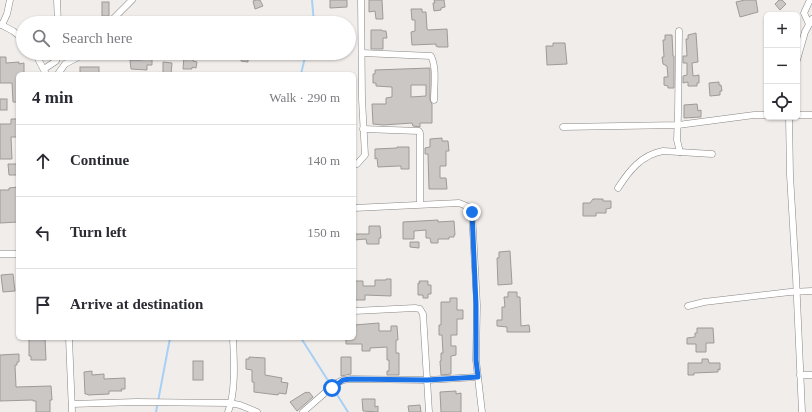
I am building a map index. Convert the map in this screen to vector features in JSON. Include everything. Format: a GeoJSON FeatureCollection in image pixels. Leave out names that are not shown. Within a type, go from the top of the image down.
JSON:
{"type":"FeatureCollection","features":[{"type":"Feature","properties":{"kind":"street"},"geometry":{"type":"LineString","coordinates":[[10,0],[7,14],[1,25],[16,33]]}},
{"type":"Feature","properties":{"kind":"street"},"geometry":{"type":"LineString","coordinates":[[57,0],[58,16]]}},
{"type":"Feature","properties":{"kind":"street"},"geometry":{"type":"LineString","coordinates":[[116,16],[132,0]]}},
{"type":"Feature","properties":{"kind":"street"},"geometry":{"type":"LineString","coordinates":[[356,164],[365,155],[363,129],[361,0]]}},
{"type":"Feature","properties":{"kind":"street"},"geometry":{"type":"LineString","coordinates":[[800,48],[811,21],[804,13],[810,0]]}},
{"type":"Feature","properties":{"kind":"street"},"geometry":{"type":"LineString","coordinates":[[679,31],[677,145],[680,152]]}},
{"type":"Feature","properties":{"kind":"street"},"geometry":{"type":"LineString","coordinates":[[362,53],[431,56],[434,63],[434,100]]}},
{"type":"Feature","properties":{"kind":"street"},"geometry":{"type":"LineString","coordinates":[[39,60],[45,72],[56,60]]}},
{"type":"Feature","properties":{"kind":"street"},"geometry":{"type":"LineString","coordinates":[[59,72],[65,64],[73,60]]}},
{"type":"Feature","properties":{"kind":"street"},"geometry":{"type":"LineString","coordinates":[[563,126],[678,125],[764,115]]}},
{"type":"Feature","properties":{"kind":"street"},"geometry":{"type":"LineString","coordinates":[[800,115],[812,115]]}},
{"type":"Feature","properties":{"kind":"street"},"geometry":{"type":"LineString","coordinates":[[789,120],[790,175],[802,412]]}},
{"type":"Feature","properties":{"kind":"street"},"geometry":{"type":"LineString","coordinates":[[363,129],[419,131],[420,204]]}},
{"type":"Feature","properties":{"kind":"street"},"geometry":{"type":"LineString","coordinates":[[618,188],[630,171],[649,155],[662,151],[712,154]]}},
{"type":"Feature","properties":{"kind":"street"},"geometry":{"type":"LineString","coordinates":[[356,208],[460,203],[469,207],[472,212],[476,305],[476,360],[482,412]]}},
{"type":"Feature","properties":{"kind":"street"},"geometry":{"type":"LineString","coordinates":[[0,254],[16,254]]}},
{"type":"Feature","properties":{"kind":"street"},"geometry":{"type":"LineString","coordinates":[[688,306],[704,302],[790,292],[812,291]]}},
{"type":"Feature","properties":{"kind":"street"},"geometry":{"type":"LineString","coordinates":[[356,311],[420,309],[423,314],[429,412]]}},
{"type":"Feature","properties":{"kind":"street"},"geometry":{"type":"LineString","coordinates":[[69,340],[72,412]]}},
{"type":"Feature","properties":{"kind":"street"},"geometry":{"type":"LineString","coordinates":[[228,412],[231,404],[234,360],[233,340]]}},
{"type":"Feature","properties":{"kind":"street"},"geometry":{"type":"LineString","coordinates":[[800,375],[812,375]]}},
{"type":"Feature","properties":{"kind":"street"},"geometry":{"type":"LineString","coordinates":[[303,412],[335,384],[343,380],[427,380],[478,377]]}},
{"type":"Feature","properties":{"kind":"street"},"geometry":{"type":"LineString","coordinates":[[72,404],[136,402],[231,404],[240,405],[257,412]]}},
{"type":"Feature","properties":{"kind":"building"},"geometry":{"type":"Polygon","coordinates":[[[260,0],[263,6],[255,9],[253,1],[260,0]]]}},
{"type":"Feature","properties":{"kind":"building"},"geometry":{"type":"Polygon","coordinates":[[[330,0],[347,0],[347,7],[330,8],[330,0]]]}},
{"type":"Feature","properties":{"kind":"building"},"geometry":{"type":"Polygon","coordinates":[[[369,0],[382,0],[383,19],[376,19],[375,11],[369,12],[369,0]]]}},
{"type":"Feature","properties":{"kind":"building"},"geometry":{"type":"Polygon","coordinates":[[[434,0],[444,0],[445,7],[441,8],[441,10],[434,11],[434,0]]]}},
{"type":"Feature","properties":{"kind":"building"},"geometry":{"type":"Polygon","coordinates":[[[756,0],[758,12],[740,17],[736,2],[756,0]]]}},
{"type":"Feature","properties":{"kind":"building"},"geometry":{"type":"Polygon","coordinates":[[[779,0],[782,0],[786,4],[780,10],[775,4],[779,0]]]}},
{"type":"Feature","properties":{"kind":"building"},"geometry":{"type":"Polygon","coordinates":[[[102,2],[109,2],[109,16],[102,16],[102,2]]]}},
{"type":"Feature","properties":{"kind":"building"},"geometry":{"type":"Polygon","coordinates":[[[411,9],[422,9],[422,12],[426,12],[428,30],[447,29],[448,47],[438,47],[436,44],[412,45],[411,32],[415,31],[415,20],[412,20],[411,9]]]}},
{"type":"Feature","properties":{"kind":"building"},"geometry":{"type":"Polygon","coordinates":[[[371,30],[386,31],[387,38],[383,38],[383,49],[371,49],[371,30]]]}},
{"type":"Feature","properties":{"kind":"building"},"geometry":{"type":"Polygon","coordinates":[[[696,33],[698,62],[692,63],[693,76],[699,75],[699,83],[697,83],[697,86],[688,86],[688,82],[683,83],[683,76],[687,75],[687,63],[683,63],[683,56],[687,56],[686,39],[688,39],[688,35],[696,33]]]}},
{"type":"Feature","properties":{"kind":"building"},"geometry":{"type":"Polygon","coordinates":[[[665,35],[672,35],[674,56],[674,88],[668,88],[668,86],[664,85],[664,77],[668,77],[667,66],[663,64],[662,57],[664,57],[663,40],[665,40],[665,35]]]}},
{"type":"Feature","properties":{"kind":"building"},"geometry":{"type":"Polygon","coordinates":[[[553,43],[565,43],[567,64],[547,65],[546,46],[553,46],[553,43]]]}},
{"type":"Feature","properties":{"kind":"building"},"geometry":{"type":"Polygon","coordinates":[[[0,57],[6,57],[6,63],[24,63],[24,72],[16,72],[16,102],[13,102],[12,83],[0,83],[0,57]]]}},
{"type":"Feature","properties":{"kind":"building"},"geometry":{"type":"Polygon","coordinates":[[[130,60],[152,60],[152,65],[147,65],[147,70],[131,69],[130,60]]]}},
{"type":"Feature","properties":{"kind":"building"},"geometry":{"type":"Polygon","coordinates":[[[184,60],[193,60],[197,62],[196,68],[192,67],[192,69],[183,69],[184,60]]]}},
{"type":"Feature","properties":{"kind":"building"},"geometry":{"type":"Polygon","coordinates":[[[248,60],[248,62],[241,61],[248,60]]]}},
{"type":"Feature","properties":{"kind":"building"},"geometry":{"type":"Polygon","coordinates":[[[163,62],[172,63],[171,72],[163,72],[163,62]]]}},
{"type":"Feature","properties":{"kind":"building"},"geometry":{"type":"Polygon","coordinates":[[[80,67],[99,67],[99,72],[80,72],[80,67]]]}},
{"type":"Feature","properties":{"kind":"building"},"geometry":{"type":"Polygon","coordinates":[[[430,68],[432,123],[420,123],[420,127],[413,126],[412,123],[383,125],[373,124],[372,104],[386,104],[386,98],[392,97],[392,87],[376,86],[376,83],[373,83],[373,74],[375,74],[375,70],[430,68]],[[411,85],[411,97],[426,96],[426,85],[411,85]]]}},
{"type":"Feature","properties":{"kind":"building"},"geometry":{"type":"Polygon","coordinates":[[[719,82],[722,91],[720,91],[720,95],[710,96],[709,83],[719,82]]]}},
{"type":"Feature","properties":{"kind":"building"},"geometry":{"type":"Polygon","coordinates":[[[0,99],[7,99],[7,110],[0,110],[0,99]]]}},
{"type":"Feature","properties":{"kind":"building"},"geometry":{"type":"Polygon","coordinates":[[[697,104],[698,111],[701,110],[701,117],[684,118],[684,105],[697,104]]]}},
{"type":"Feature","properties":{"kind":"building"},"geometry":{"type":"Polygon","coordinates":[[[11,119],[16,119],[16,137],[11,137],[12,159],[0,159],[0,124],[11,124],[11,119]]]}},
{"type":"Feature","properties":{"kind":"building"},"geometry":{"type":"Polygon","coordinates":[[[442,138],[442,141],[448,141],[449,151],[446,151],[446,166],[440,166],[440,178],[446,178],[447,189],[429,189],[428,154],[425,154],[425,148],[430,147],[430,139],[442,138]]]}},
{"type":"Feature","properties":{"kind":"building"},"geometry":{"type":"Polygon","coordinates":[[[409,147],[409,169],[401,169],[401,166],[378,167],[377,158],[375,159],[375,149],[409,147]]]}},
{"type":"Feature","properties":{"kind":"building"},"geometry":{"type":"Polygon","coordinates":[[[8,164],[16,164],[16,175],[9,175],[8,164]]]}},
{"type":"Feature","properties":{"kind":"building"},"geometry":{"type":"Polygon","coordinates":[[[16,187],[16,222],[0,223],[0,190],[9,190],[9,188],[16,187]]]}},
{"type":"Feature","properties":{"kind":"building"},"geometry":{"type":"Polygon","coordinates":[[[593,199],[611,201],[611,208],[606,209],[606,213],[596,213],[596,216],[583,216],[583,203],[590,203],[593,199]]]}},
{"type":"Feature","properties":{"kind":"building"},"geometry":{"type":"Polygon","coordinates":[[[438,220],[438,222],[454,221],[454,237],[449,237],[449,239],[438,239],[438,243],[431,243],[430,238],[426,238],[426,230],[414,231],[414,239],[403,239],[403,222],[438,220]]]}},
{"type":"Feature","properties":{"kind":"building"},"geometry":{"type":"Polygon","coordinates":[[[369,226],[380,226],[381,238],[379,238],[379,244],[367,244],[366,239],[356,240],[356,234],[369,234],[369,226]]]}},
{"type":"Feature","properties":{"kind":"building"},"geometry":{"type":"Polygon","coordinates":[[[410,242],[419,242],[419,248],[410,247],[410,242]]]}},
{"type":"Feature","properties":{"kind":"building"},"geometry":{"type":"Polygon","coordinates":[[[510,251],[512,284],[498,285],[497,258],[499,258],[499,252],[510,251]]]}},
{"type":"Feature","properties":{"kind":"building"},"geometry":{"type":"Polygon","coordinates":[[[13,274],[15,291],[3,292],[1,275],[13,274]]]}},
{"type":"Feature","properties":{"kind":"building"},"geometry":{"type":"Polygon","coordinates":[[[391,279],[391,296],[365,295],[365,300],[356,300],[356,281],[363,281],[363,286],[375,286],[375,280],[391,279]]]}},
{"type":"Feature","properties":{"kind":"building"},"geometry":{"type":"Polygon","coordinates":[[[419,281],[428,281],[428,285],[431,285],[431,294],[428,294],[428,298],[423,298],[423,295],[418,295],[419,281]]]}},
{"type":"Feature","properties":{"kind":"building"},"geometry":{"type":"Polygon","coordinates":[[[508,292],[517,292],[517,297],[520,297],[521,326],[529,325],[530,332],[507,332],[507,327],[497,326],[497,320],[502,320],[502,307],[505,307],[504,297],[508,297],[508,292]]]}},
{"type":"Feature","properties":{"kind":"building"},"geometry":{"type":"Polygon","coordinates":[[[450,298],[457,298],[457,310],[463,310],[463,319],[457,319],[457,335],[451,335],[451,346],[456,346],[456,355],[451,356],[451,374],[441,375],[440,361],[441,353],[443,353],[442,335],[439,335],[439,325],[441,325],[441,302],[450,302],[450,298]]]}},
{"type":"Feature","properties":{"kind":"building"},"geometry":{"type":"Polygon","coordinates":[[[379,323],[379,331],[391,331],[391,326],[397,326],[398,340],[396,340],[396,353],[399,353],[399,375],[387,375],[387,371],[389,371],[389,360],[387,360],[387,347],[370,348],[370,351],[362,351],[362,344],[346,344],[346,340],[356,340],[356,325],[379,323]]]}},
{"type":"Feature","properties":{"kind":"building"},"geometry":{"type":"Polygon","coordinates":[[[697,328],[713,328],[714,343],[706,343],[706,352],[696,352],[696,344],[687,344],[687,338],[695,337],[697,328]]]}},
{"type":"Feature","properties":{"kind":"building"},"geometry":{"type":"Polygon","coordinates":[[[29,340],[45,340],[46,360],[31,360],[31,356],[29,356],[29,340]]]}},
{"type":"Feature","properties":{"kind":"building"},"geometry":{"type":"Polygon","coordinates":[[[19,354],[19,362],[15,365],[16,387],[51,386],[52,400],[50,400],[50,412],[36,412],[36,401],[33,400],[0,401],[0,355],[19,354]]]}},
{"type":"Feature","properties":{"kind":"building"},"geometry":{"type":"Polygon","coordinates":[[[249,357],[265,358],[265,375],[282,378],[281,382],[288,383],[286,394],[279,393],[278,395],[254,392],[252,370],[246,369],[246,359],[249,359],[249,357]]]}},
{"type":"Feature","properties":{"kind":"building"},"geometry":{"type":"Polygon","coordinates":[[[341,357],[351,357],[351,374],[341,376],[341,357]]]}},
{"type":"Feature","properties":{"kind":"building"},"geometry":{"type":"Polygon","coordinates":[[[702,359],[708,359],[709,363],[720,363],[720,370],[718,369],[718,372],[694,373],[694,375],[688,375],[688,363],[702,363],[702,359]]]}},
{"type":"Feature","properties":{"kind":"building"},"geometry":{"type":"Polygon","coordinates":[[[193,361],[203,361],[203,380],[193,380],[193,361]]]}},
{"type":"Feature","properties":{"kind":"building"},"geometry":{"type":"Polygon","coordinates":[[[92,371],[92,375],[104,374],[104,379],[125,378],[125,389],[121,389],[122,391],[109,391],[109,394],[85,394],[84,372],[92,371]]]}},
{"type":"Feature","properties":{"kind":"building"},"geometry":{"type":"Polygon","coordinates":[[[456,391],[456,394],[461,393],[461,412],[441,412],[440,392],[456,391]]]}},
{"type":"Feature","properties":{"kind":"building"},"geometry":{"type":"Polygon","coordinates":[[[306,392],[309,392],[313,397],[297,411],[290,402],[306,392]]]}},
{"type":"Feature","properties":{"kind":"building"},"geometry":{"type":"Polygon","coordinates":[[[362,399],[375,399],[375,407],[378,406],[378,412],[363,411],[362,399]]]}},
{"type":"Feature","properties":{"kind":"building"},"geometry":{"type":"Polygon","coordinates":[[[420,405],[421,412],[409,412],[408,406],[420,405]]]}},
{"type":"Feature","properties":{"kind":"waterway"},"geometry":{"type":"LineString","coordinates":[[312,0],[313,16]]}},
{"type":"Feature","properties":{"kind":"waterway"},"geometry":{"type":"LineString","coordinates":[[301,72],[304,60]]}},
{"type":"Feature","properties":{"kind":"waterway"},"geometry":{"type":"LineString","coordinates":[[156,412],[170,340]]}},
{"type":"Feature","properties":{"kind":"waterway"},"geometry":{"type":"LineString","coordinates":[[302,340],[348,412]]}},
{"type":"Feature","properties":{"kind":"route"},"geometry":{"type":"LineString","coordinates":[[332,388],[335,384],[343,380],[351,379],[427,380],[478,377],[476,360],[476,305],[472,212]]}}]}
